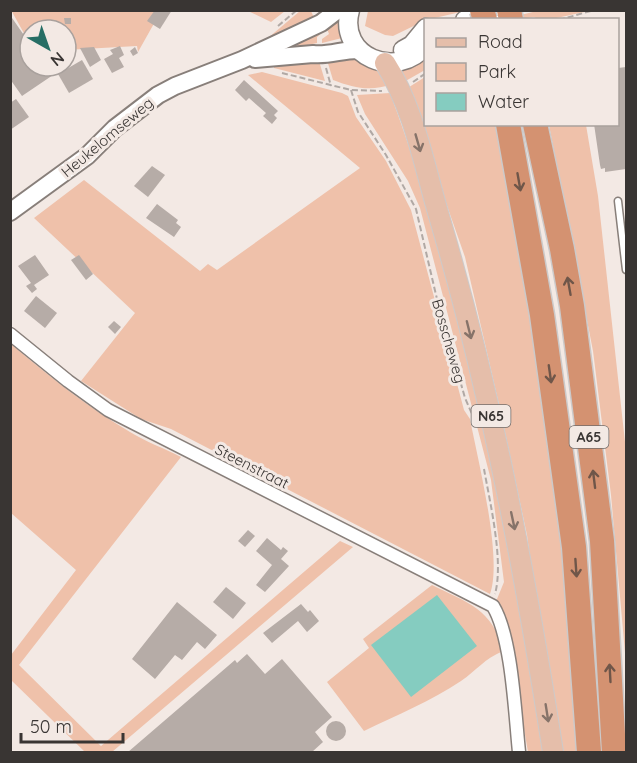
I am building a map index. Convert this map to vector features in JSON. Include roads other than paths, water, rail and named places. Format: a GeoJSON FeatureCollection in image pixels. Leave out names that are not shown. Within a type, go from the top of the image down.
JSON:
{"type":"FeatureCollection","features":[{"type":"Feature","properties":{"kind":"highway","name":"A65"},"geometry":{"type":"LineString","coordinates":[[508,126],[542,315],[574,547],[589,753]]}},
{"type":"Feature","properties":{"kind":"highway","name":"A65"},"geometry":{"type":"LineString","coordinates":[[535,126],[572,306],[602,541],[614,753]]}},
{"type":"Feature","properties":{"kind":"main road"},"geometry":{"type":"LineString","coordinates":[[350,10],[348,24],[356,46],[371,59],[385,63],[409,59],[424,47]]}},
{"type":"Feature","properties":{"kind":"main road"},"geometry":{"type":"LineString","coordinates":[[474,18],[508,10]]}},
{"type":"Feature","properties":{"kind":"main road"},"geometry":{"type":"LineString","coordinates":[[356,46],[366,43],[385,52],[399,52],[412,45],[424,30]]}},
{"type":"Feature","properties":{"kind":"main road","name":"N65"},"geometry":{"type":"LineString","coordinates":[[385,63],[399,87],[450,252],[491,419],[517,540],[553,753]]}},
{"type":"Feature","properties":{"kind":"street","name":"Heukelomseweg"},"geometry":{"type":"LineString","coordinates":[[10,212],[87,156],[115,128],[158,95],[242,60],[321,23],[338,10]]}},
{"type":"Feature","properties":{"kind":"street","name":"Heukelomseweg"},"geometry":{"type":"LineString","coordinates":[[242,60],[313,54],[320,47],[356,46]]}},
{"type":"Feature","properties":{"kind":"street","name":"Steenstraat"},"geometry":{"type":"LineString","coordinates":[[10,334],[108,410],[492,606],[499,616],[507,645],[519,753]]}},
{"type":"Feature","properties":{"kind":"lane"},"geometry":{"type":"LineString","coordinates":[[618,201],[627,270]]}},
{"type":"Feature","properties":{"kind":"water"},"geometry":{"type":"Polygon","coordinates":[[[437,595],[477,646],[411,697],[371,645],[437,595]]]}}]}
